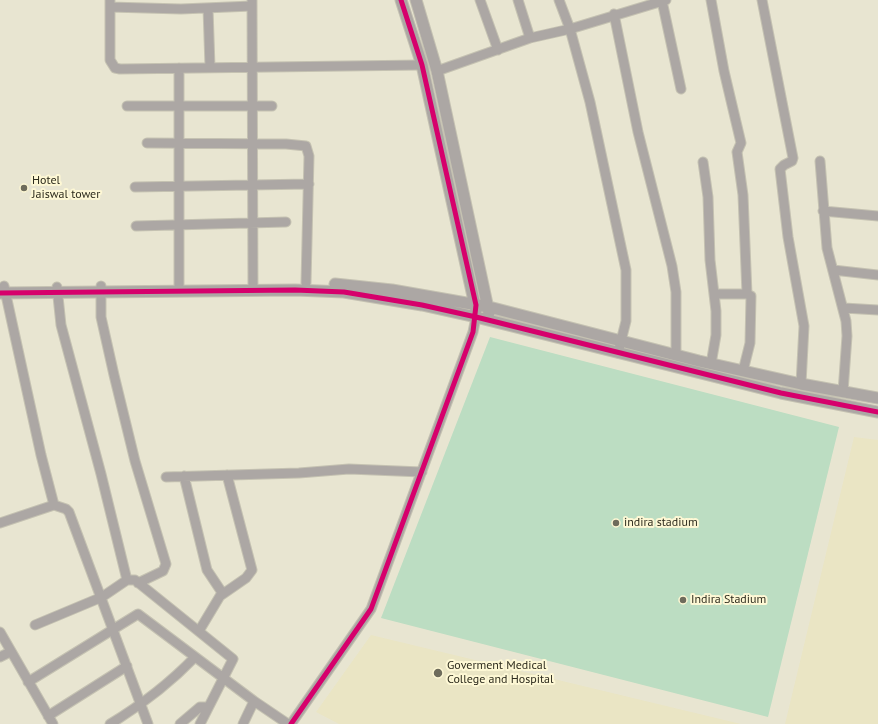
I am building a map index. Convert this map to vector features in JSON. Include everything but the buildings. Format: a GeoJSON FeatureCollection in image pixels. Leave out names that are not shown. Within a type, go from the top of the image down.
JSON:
{"type":"FeatureCollection","features":[{"type":"Feature","properties":{"kind":"street"},"geometry":{"type":"LineString","coordinates":[[291,724],[371,608],[473,332],[476,317],[476,305],[422,65],[401,0]]}},
{"type":"Feature","properties":{"kind":"street"},"geometry":{"type":"LineString","coordinates":[[416,0],[437,71],[489,307],[490,320]]}},
{"type":"Feature","properties":{"kind":"street"},"geometry":{"type":"LineString","coordinates":[[480,0],[498,50]]}},
{"type":"Feature","properties":{"kind":"street"},"geometry":{"type":"LineString","coordinates":[[518,0],[530,38]]}},
{"type":"Feature","properties":{"kind":"street"},"geometry":{"type":"LineString","coordinates":[[559,0],[570,28],[590,102],[626,270],[626,320],[618,353]]}},
{"type":"Feature","properties":{"kind":"street"},"geometry":{"type":"LineString","coordinates":[[437,71],[530,38],[570,28],[664,0],[681,89]]}},
{"type":"Feature","properties":{"kind":"street"},"geometry":{"type":"LineString","coordinates":[[711,0],[724,71],[741,143],[737,152],[744,209],[747,294]]}},
{"type":"Feature","properties":{"kind":"street"},"geometry":{"type":"LineString","coordinates":[[762,0],[793,158],[790,163],[784,165],[780,169],[788,237],[804,326],[801,384]]}},
{"type":"Feature","properties":{"kind":"street"},"geometry":{"type":"LineString","coordinates":[[253,287],[252,224],[252,66],[252,3],[208,8],[110,3],[110,60],[115,68],[252,66],[422,65]]}},
{"type":"Feature","properties":{"kind":"street"},"geometry":{"type":"LineString","coordinates":[[208,8],[210,67]]}},
{"type":"Feature","properties":{"kind":"street"},"geometry":{"type":"LineString","coordinates":[[614,14],[638,132],[672,266],[676,292],[676,355]]}},
{"type":"Feature","properties":{"kind":"street"},"geometry":{"type":"LineString","coordinates":[[179,68],[179,285]]}},
{"type":"Feature","properties":{"kind":"street"},"geometry":{"type":"LineString","coordinates":[[127,106],[272,106]]}},
{"type":"Feature","properties":{"kind":"street"},"geometry":{"type":"LineString","coordinates":[[147,143],[252,143],[306,146],[310,156],[306,283]]}},
{"type":"Feature","properties":{"kind":"street"},"geometry":{"type":"LineString","coordinates":[[820,161],[827,248],[844,308],[847,336],[843,392]]}},
{"type":"Feature","properties":{"kind":"street"},"geometry":{"type":"LineString","coordinates":[[703,162],[708,197],[710,260],[717,323],[711,364]]}},
{"type":"Feature","properties":{"kind":"street"},"geometry":{"type":"LineString","coordinates":[[135,187],[309,184]]}},
{"type":"Feature","properties":{"kind":"street"},"geometry":{"type":"LineString","coordinates":[[823,211],[878,216]]}},
{"type":"Feature","properties":{"kind":"street"},"geometry":{"type":"LineString","coordinates":[[136,226],[286,222]]}},
{"type":"Feature","properties":{"kind":"street"},"geometry":{"type":"LineString","coordinates":[[833,270],[878,275]]}},
{"type":"Feature","properties":{"kind":"street"},"geometry":{"type":"LineString","coordinates":[[54,505],[3,290],[253,287],[306,283],[362,286],[489,307],[711,364],[801,384],[878,398]]}},
{"type":"Feature","properties":{"kind":"street"},"geometry":{"type":"LineString","coordinates":[[101,289],[179,285],[344,292],[422,305],[490,320],[782,393],[878,412]]}},
{"type":"Feature","properties":{"kind":"street"},"geometry":{"type":"LineString","coordinates":[[101,289],[101,317],[124,417],[166,564],[164,571],[138,583]]}},
{"type":"Feature","properties":{"kind":"street"},"geometry":{"type":"LineString","coordinates":[[57,290],[61,325],[101,474],[127,580]]}},
{"type":"Feature","properties":{"kind":"street"},"geometry":{"type":"LineString","coordinates":[[714,294],[750,294],[752,299],[750,343],[743,371]]}},
{"type":"Feature","properties":{"kind":"street"},"geometry":{"type":"LineString","coordinates":[[844,308],[878,310]]}},
{"type":"Feature","properties":{"kind":"street"},"geometry":{"type":"LineString","coordinates":[[166,477],[299,473],[349,469],[422,472]]}},
{"type":"Feature","properties":{"kind":"street"},"geometry":{"type":"LineString","coordinates":[[199,631],[215,602],[223,594],[246,578],[252,570],[227,475]]}},
{"type":"Feature","properties":{"kind":"street"},"geometry":{"type":"LineString","coordinates":[[184,476],[207,570],[223,594]]}},
{"type":"Feature","properties":{"kind":"street"},"geometry":{"type":"LineString","coordinates":[[0,523],[54,505],[66,509],[72,516],[148,724]]}},
{"type":"Feature","properties":{"kind":"street"},"geometry":{"type":"LineString","coordinates":[[35,625],[102,597],[127,580],[135,580],[233,659],[200,724]]}},
{"type":"Feature","properties":{"kind":"street"},"geometry":{"type":"LineString","coordinates":[[28,682],[114,630],[135,615],[142,614],[195,657],[254,701],[288,724]]}},
{"type":"Feature","properties":{"kind":"street"},"geometry":{"type":"LineString","coordinates":[[0,632],[10,652],[51,720],[127,666]]}},
{"type":"Feature","properties":{"kind":"street"},"geometry":{"type":"LineString","coordinates":[[0,657],[10,652]]}},
{"type":"Feature","properties":{"kind":"street"},"geometry":{"type":"LineString","coordinates":[[110,724],[141,705],[162,689],[195,657]]}},
{"type":"Feature","properties":{"kind":"street"},"geometry":{"type":"LineString","coordinates":[[243,724],[254,701]]}},
{"type":"Feature","properties":{"kind":"street"},"geometry":{"type":"LineString","coordinates":[[180,724],[200,707],[208,707]]}},
{"type":"Feature","properties":{"kind":"shaded area"},"geometry":{"type":"Polygon","coordinates":[[[854,437],[878,440],[878,724],[785,724],[854,437]]]}},
{"type":"Feature","properties":{"kind":"shaded area","name":"Goverment Medical College and Hospital"},"geometry":{"type":"Polygon","coordinates":[[[371,635],[741,724],[339,724],[316,712],[371,635]]]}},
{"type":"Feature","properties":{"kind":"green space","name":"indira stadium"},"geometry":{"type":"Polygon","coordinates":[[[490,337],[839,427],[768,717],[381,618],[490,337]]]}},
{"type":"Feature","properties":{"kind":"cycle path"},"geometry":{"type":"LineString","coordinates":[[291,724],[371,609],[473,332],[476,305],[422,65],[401,0]]}},
{"type":"Feature","properties":{"kind":"cycle path"},"geometry":{"type":"LineString","coordinates":[[0,293],[295,290],[344,292],[422,305],[476,317],[781,393],[878,412]]}},
{"type":"Feature","properties":{"kind":"place","name":"Hotel Jaiswal tower"},"geometry":{"type":"Point","coordinates":[24,188]}},
{"type":"Feature","properties":{"kind":"place","name":"indira stadium"},"geometry":{"type":"Point","coordinates":[616,523]}},
{"type":"Feature","properties":{"kind":"place","name":"Indira Stadium"},"geometry":{"type":"Point","coordinates":[683,600]}},
{"type":"Feature","properties":{"kind":"place","name":"Goverment Medical College and Hospital"},"geometry":{"type":"Point","coordinates":[438,673]}}]}
